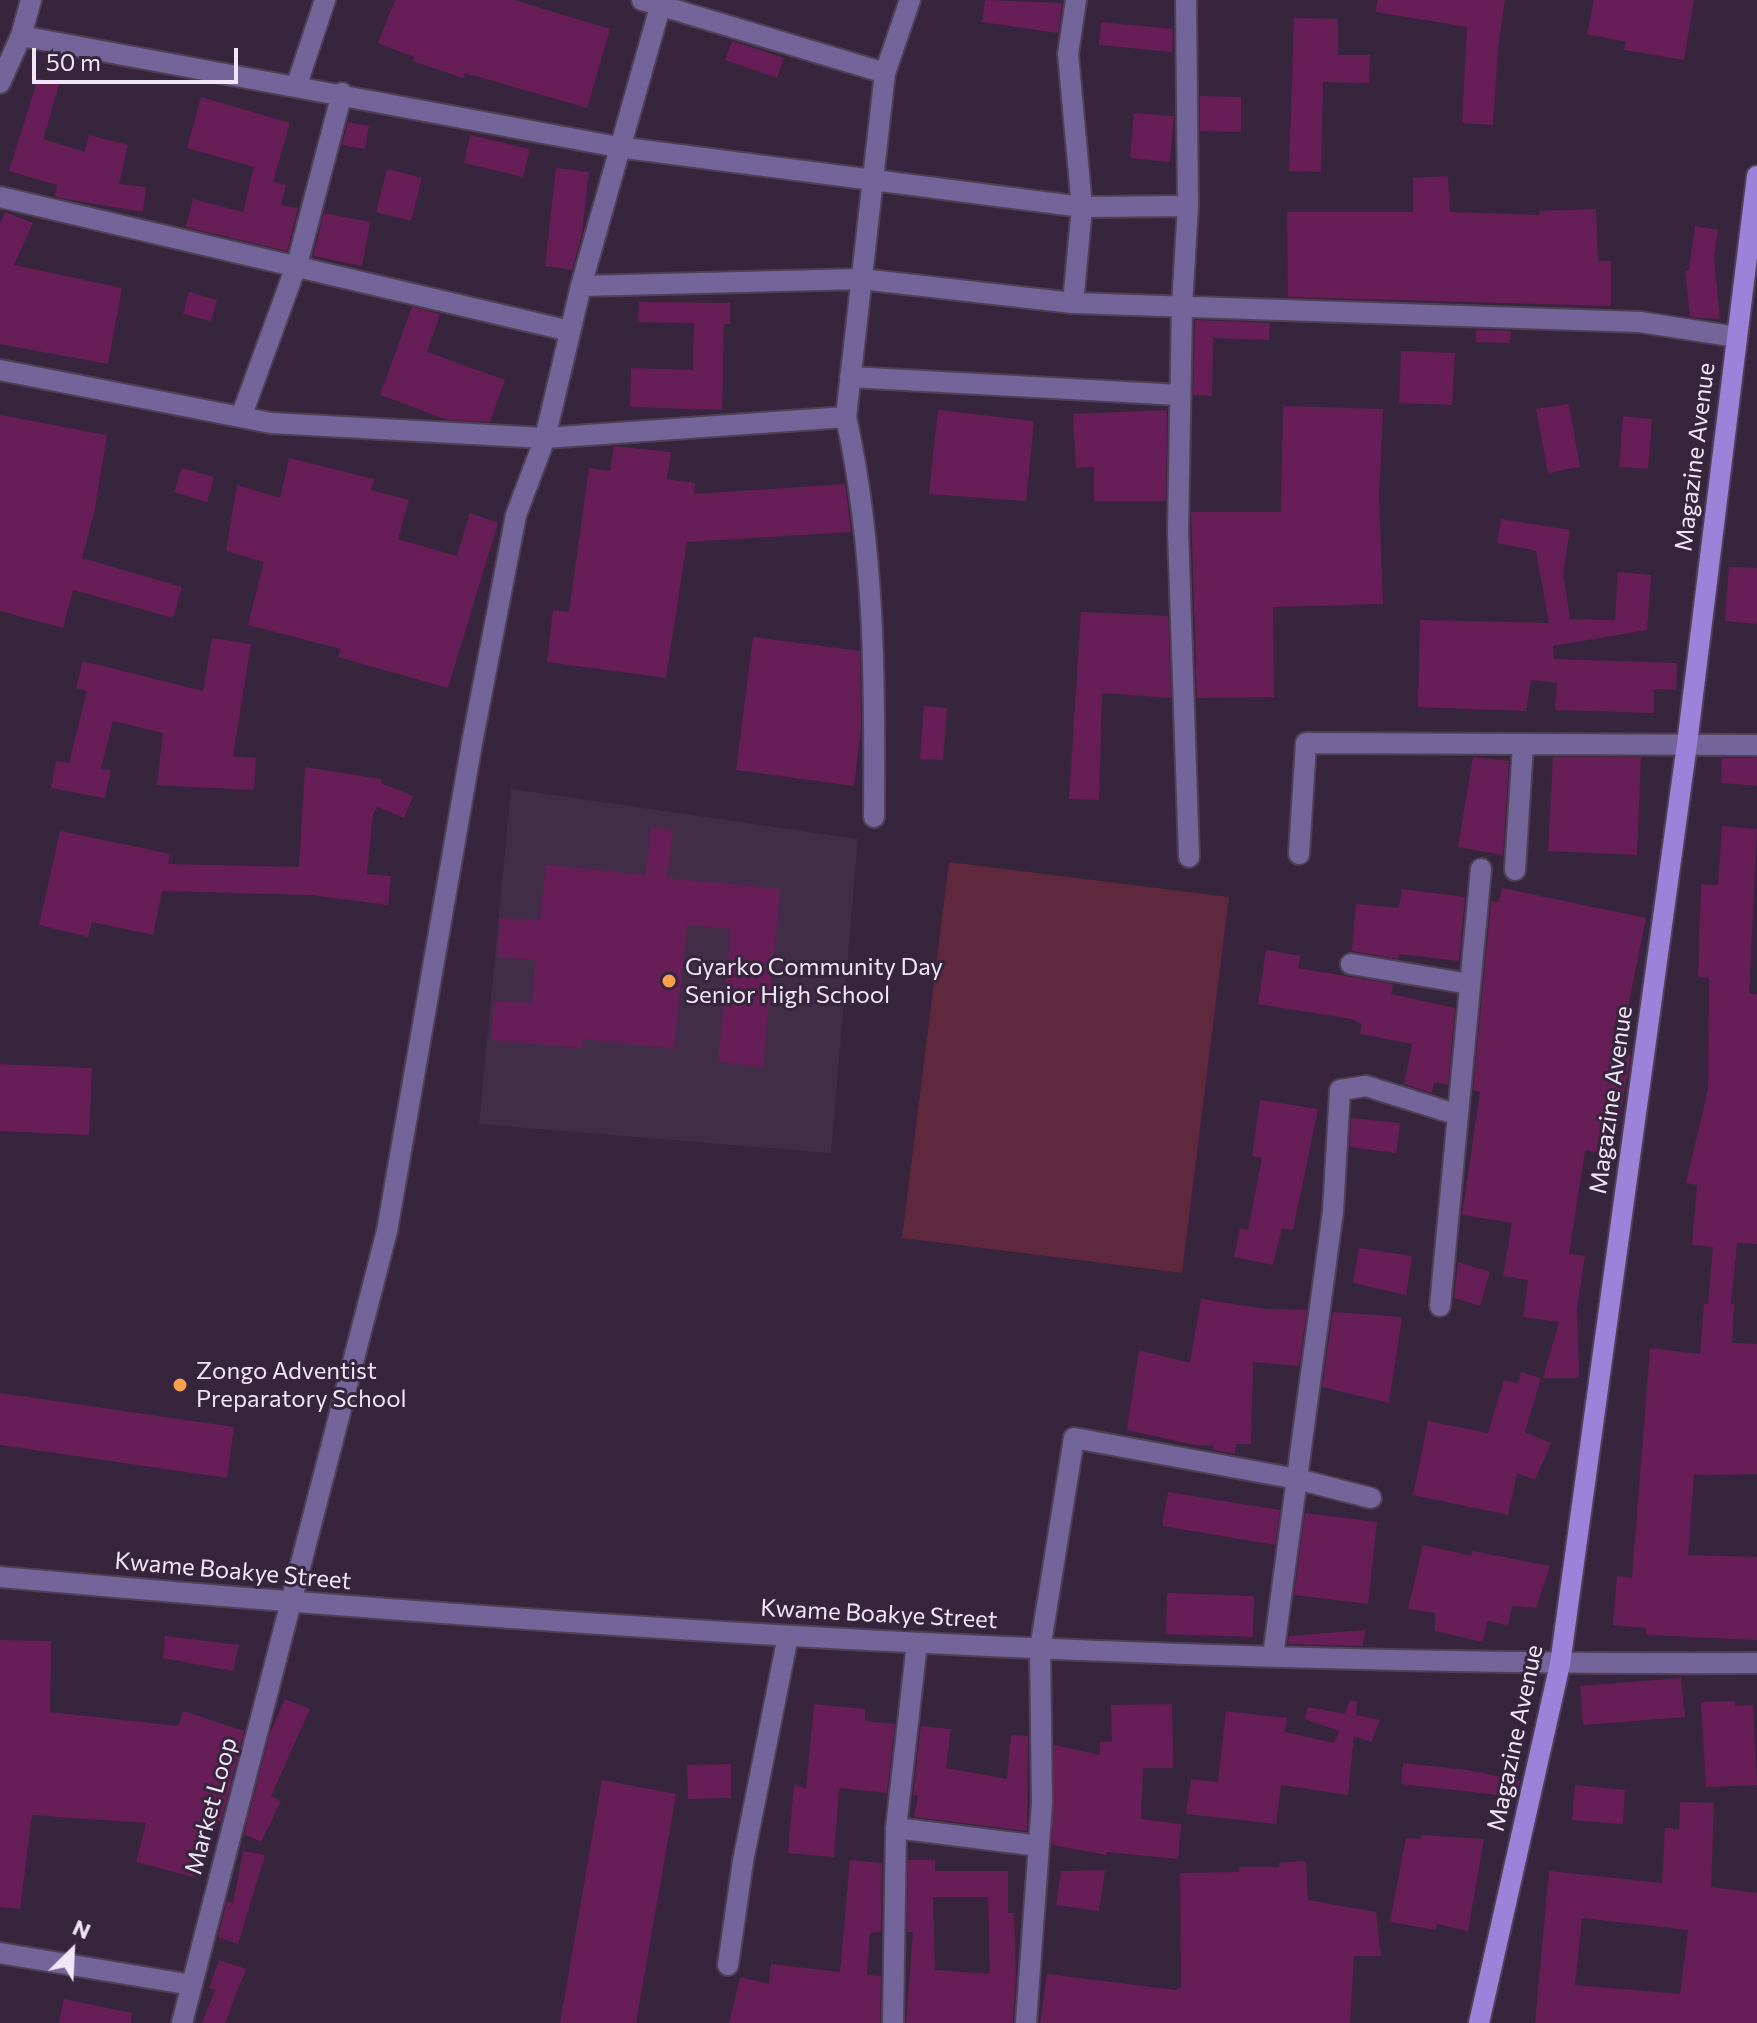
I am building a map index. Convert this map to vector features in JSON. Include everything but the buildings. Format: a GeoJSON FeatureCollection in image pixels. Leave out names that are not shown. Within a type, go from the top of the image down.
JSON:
{"type":"FeatureCollection","features":[{"type":"Feature","properties":{"kind":"street"},"geometry":{"type":"LineString","coordinates":[[0,83],[21,36],[31,0]]}},
{"type":"Feature","properties":{"kind":"street"},"geometry":{"type":"LineString","coordinates":[[296,87],[325,0]]}},
{"type":"Feature","properties":{"kind":"street"},"geometry":{"type":"LineString","coordinates":[[874,817],[875,646],[859,478],[846,417],[885,73],[910,0]]}},
{"type":"Feature","properties":{"kind":"street"},"geometry":{"type":"LineString","coordinates":[[1073,303],[1082,207],[1068,54],[1076,0]]}},
{"type":"Feature","properties":{"kind":"street"},"geometry":{"type":"LineString","coordinates":[[1186,0],[1188,206],[1182,306],[1178,531],[1189,857]]}},
{"type":"Feature","properties":{"kind":"street"},"geometry":{"type":"LineString","coordinates":[[654,2],[885,73]]}},
{"type":"Feature","properties":{"kind":"street","name":"Market Loop"},"geometry":{"type":"LineString","coordinates":[[182,2023],[227,1838],[293,1603],[387,1231],[472,743],[514,528],[545,438],[654,2]]}},
{"type":"Feature","properties":{"kind":"street"},"geometry":{"type":"LineString","coordinates":[[21,36],[342,93],[618,147],[1082,207],[1188,206]]}},
{"type":"Feature","properties":{"kind":"street"},"geometry":{"type":"LineString","coordinates":[[241,417],[295,266],[342,93]]}},
{"type":"Feature","properties":{"kind":"street","name":"Magazine Avenue"},"geometry":{"type":"LineString","coordinates":[[1479,2023],[1560,1664],[1687,744],[1757,176]]}},
{"type":"Feature","properties":{"kind":"street"},"geometry":{"type":"LineString","coordinates":[[0,197],[570,331]]}},
{"type":"Feature","properties":{"kind":"street"},"geometry":{"type":"LineString","coordinates":[[581,286],[861,279],[1073,303],[1640,322],[1737,337]]}},
{"type":"Feature","properties":{"kind":"street"},"geometry":{"type":"LineString","coordinates":[[1,372],[271,423],[545,438],[846,417]]}},
{"type":"Feature","properties":{"kind":"street"},"geometry":{"type":"LineString","coordinates":[[850,377],[1180,395]]}},
{"type":"Feature","properties":{"kind":"street"},"geometry":{"type":"LineString","coordinates":[[1299,854],[1306,743],[1757,745]]}},
{"type":"Feature","properties":{"kind":"street"},"geometry":{"type":"LineString","coordinates":[[1515,870],[1523,745]]}},
{"type":"Feature","properties":{"kind":"street"},"geometry":{"type":"LineString","coordinates":[[1440,1306],[1481,869]]}},
{"type":"Feature","properties":{"kind":"street"},"geometry":{"type":"LineString","coordinates":[[1351,964],[1470,984]]}},
{"type":"Feature","properties":{"kind":"street"},"geometry":{"type":"LineString","coordinates":[[1273,1656],[1333,1211],[1340,1090],[1366,1086],[1458,1115]]}},
{"type":"Feature","properties":{"kind":"street"},"geometry":{"type":"LineString","coordinates":[[1026,2023],[1039,1846],[1040,1649],[1074,1438],[1297,1479],[1371,1498]]}},
{"type":"Feature","properties":{"kind":"street","name":"Kwame Boakye Street"},"geometry":{"type":"LineString","coordinates":[[0,1577],[293,1603],[917,1643],[1560,1664],[1757,1663]]}},
{"type":"Feature","properties":{"kind":"street"},"geometry":{"type":"LineString","coordinates":[[728,1965],[743,1861],[788,1636]]}},
{"type":"Feature","properties":{"kind":"street"},"geometry":{"type":"LineString","coordinates":[[893,2023],[896,1828],[917,1643]]}},
{"type":"Feature","properties":{"kind":"street"},"geometry":{"type":"LineString","coordinates":[[896,1828],[1039,1846]]}},
{"type":"Feature","properties":{"kind":"street"},"geometry":{"type":"LineString","coordinates":[[0,1953],[192,1985]]}},
{"type":"Feature","properties":{"kind":"shaded area","name":"Gyarko Community Day Senior High School"},"geometry":{"type":"Polygon","coordinates":[[[511,789],[858,839],[831,1153],[479,1124],[511,789]]]}},
{"type":"Feature","properties":{"kind":"shaded area"},"geometry":{"type":"Polygon","coordinates":[[[949,862],[1229,897],[1182,1273],[902,1238],[949,862]]]}},
{"type":"Feature","properties":{"kind":"place","name":"Gyarko Community Day Senior High School"},"geometry":{"type":"Point","coordinates":[669,981]}},
{"type":"Feature","properties":{"kind":"place","name":"Zongo Adventist Preparatory School"},"geometry":{"type":"Point","coordinates":[180,1385]}}]}
